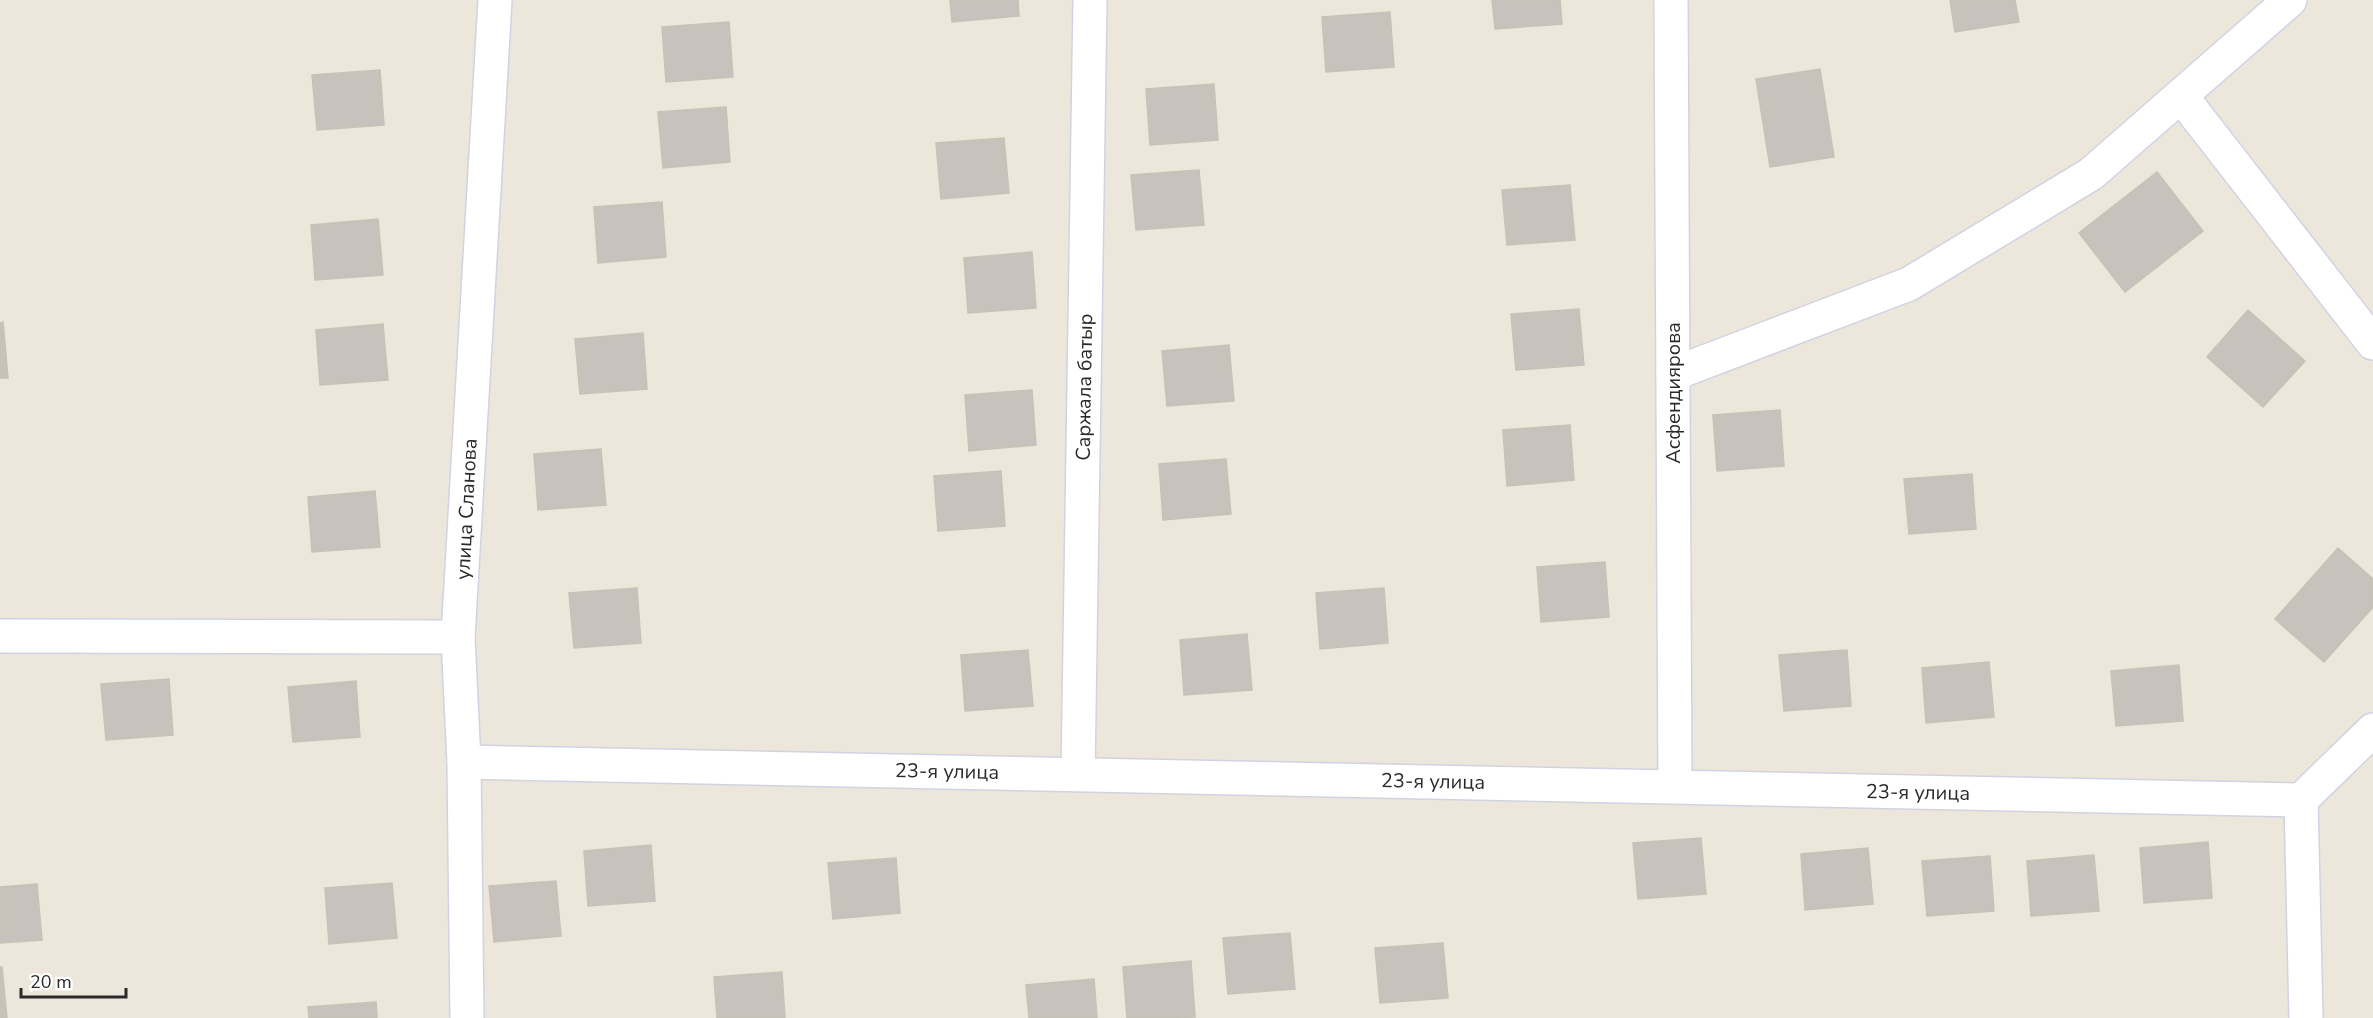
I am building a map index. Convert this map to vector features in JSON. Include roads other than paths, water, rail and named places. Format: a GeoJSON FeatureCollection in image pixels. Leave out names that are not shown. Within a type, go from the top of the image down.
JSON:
{"type":"FeatureCollection","features":[{"type":"Feature","properties":{"kind":"street","name":"улица Сланова"},"geometry":{"type":"LineString","coordinates":[[467,1018],[464,762],[458,637],[495,0]]}},
{"type":"Feature","properties":{"kind":"street","name":"Саржала батыр"},"geometry":{"type":"LineString","coordinates":[[1078,774],[1090,0]]}},
{"type":"Feature","properties":{"kind":"street","name":"Асфендиярова"},"geometry":{"type":"LineString","coordinates":[[1671,0],[1675,786]]}},
{"type":"Feature","properties":{"kind":"street"},"geometry":{"type":"LineString","coordinates":[[1673,374],[1909,284],[2091,174],[2290,0]]}},
{"type":"Feature","properties":{"kind":"street"},"geometry":{"type":"LineString","coordinates":[[2181,96],[2373,343]]}},
{"type":"Feature","properties":{"kind":"street"},"geometry":{"type":"LineString","coordinates":[[0,636],[458,637]]}},
{"type":"Feature","properties":{"kind":"street"},"geometry":{"type":"LineString","coordinates":[[2306,1018],[2301,800],[2373,730]]}},
{"type":"Feature","properties":{"kind":"street","name":"23-я улица"},"geometry":{"type":"LineString","coordinates":[[464,762],[2301,800]]}}]}
